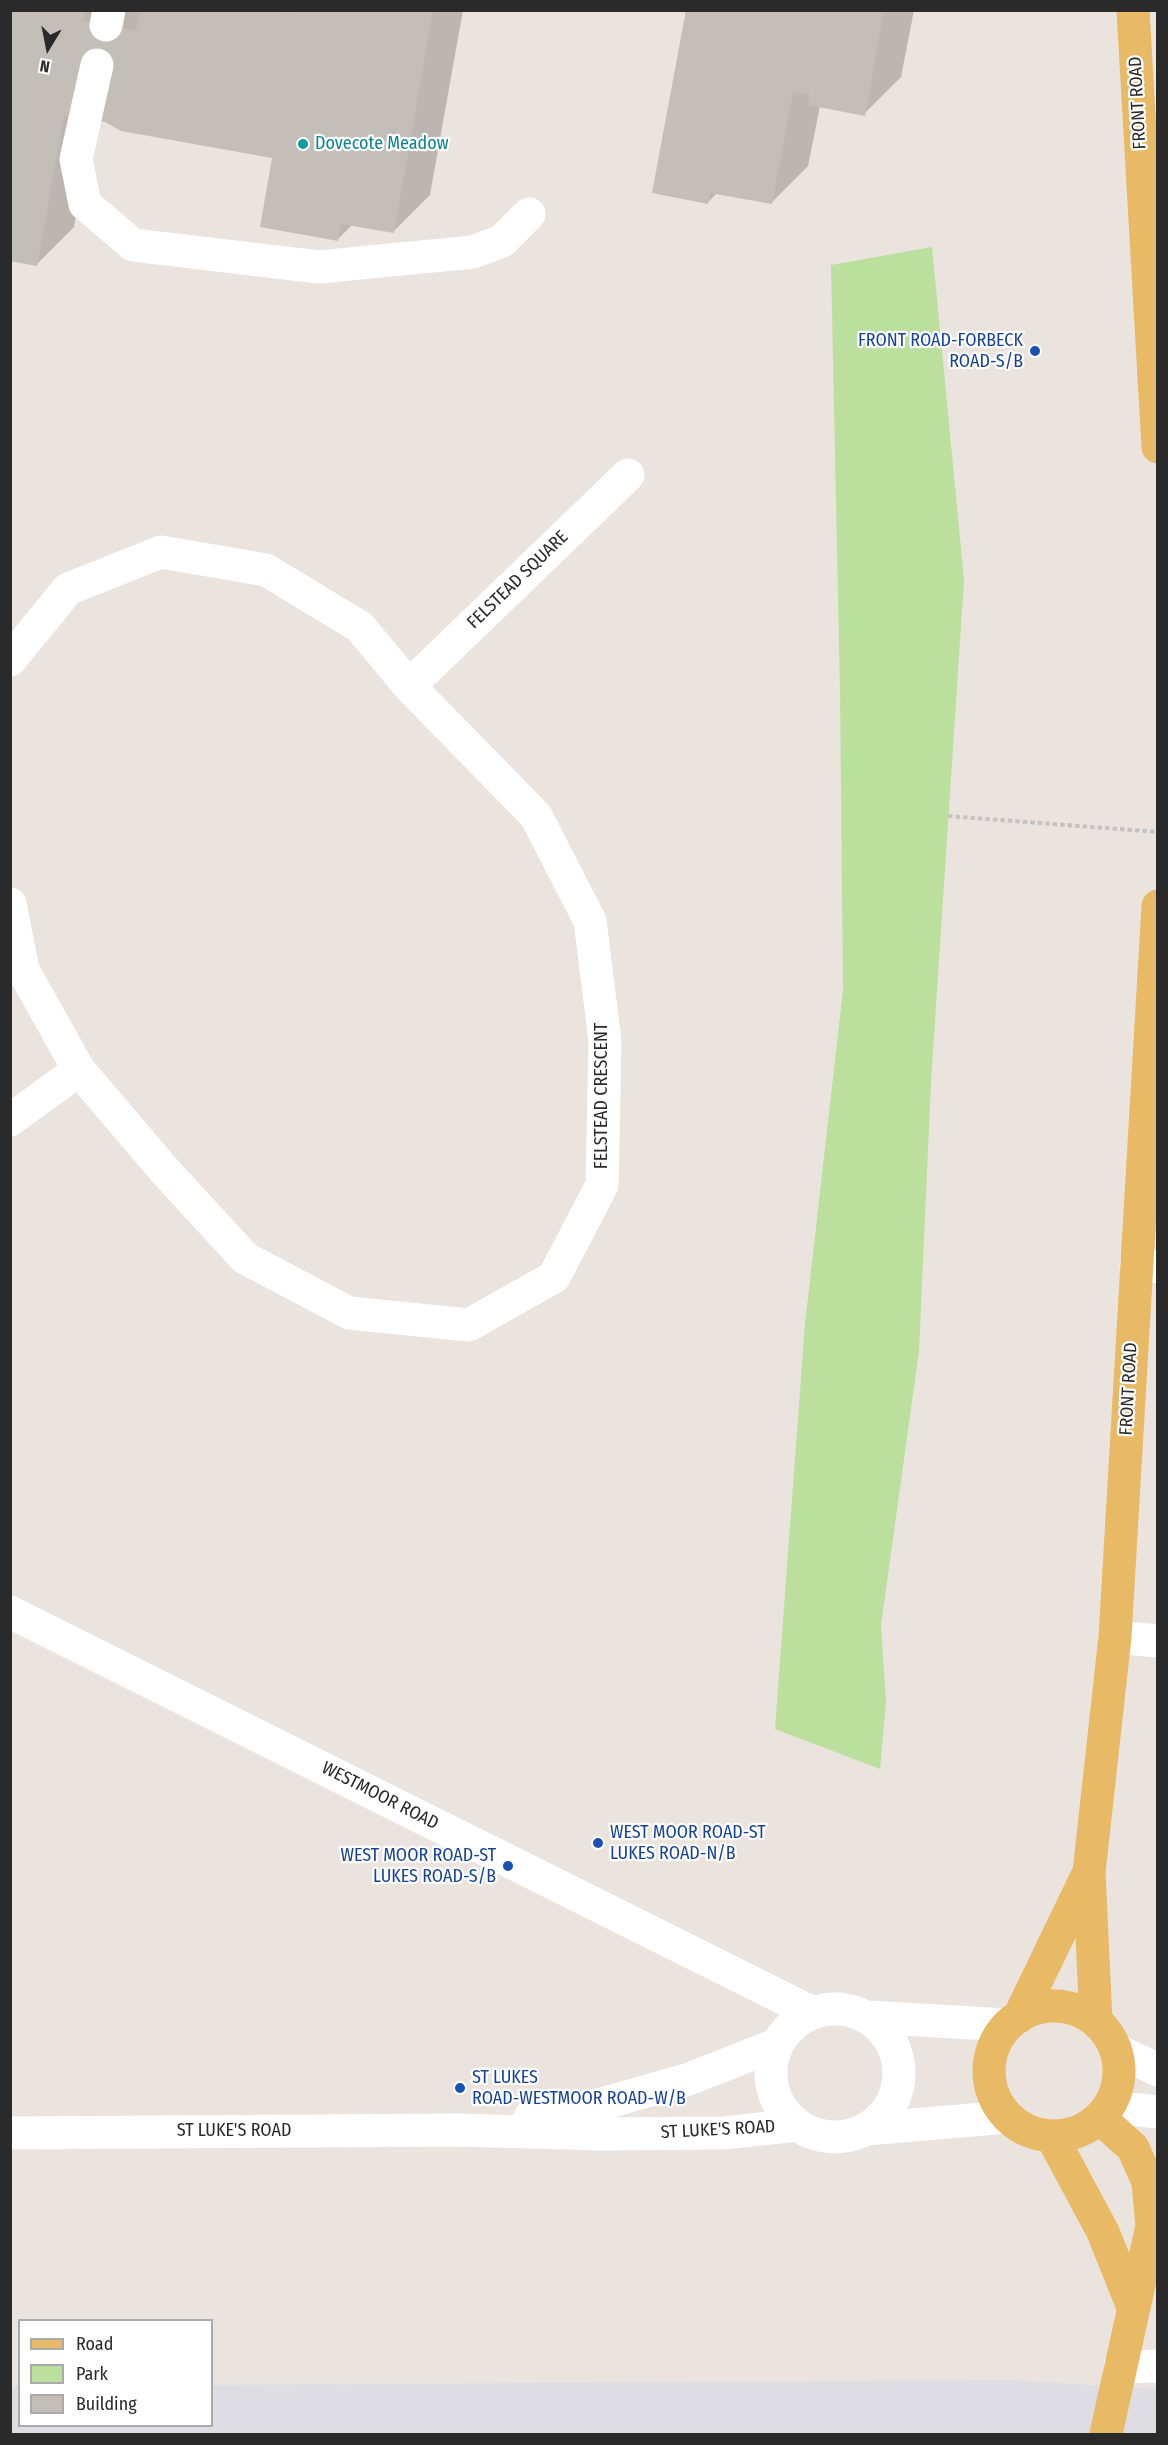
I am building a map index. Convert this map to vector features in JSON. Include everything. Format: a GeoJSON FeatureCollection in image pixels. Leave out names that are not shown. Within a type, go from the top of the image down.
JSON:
{"type":"FeatureCollection","features":[{"type":"Feature","properties":{"kind":"main road","name":"FRONT ROAD"},"geometry":{"type":"LineString","coordinates":[[1133,10],[1158,447]]}},
{"type":"Feature","properties":{"kind":"main road","name":"FRONT ROAD"},"geometry":{"type":"LineString","coordinates":[[1089,1872],[1115,1637],[1147,1266],[1158,906]]}},
{"type":"Feature","properties":{"kind":"main road"},"geometry":{"type":"LineString","coordinates":[[1089,1872],[1096,2020]]}},
{"type":"Feature","properties":{"kind":"main road"},"geometry":{"type":"LineString","coordinates":[[1014,2021],[1029,2011],[1053,2006],[1073,2008],[1096,2020],[1110,2037],[1116,2050],[1120,2073],[1118,2086],[1105,2113],[1075,2134],[1052,2137],[1028,2132],[1007,2117],[991,2089],[989,2075],[992,2051],[1014,2021],[1089,1872]]}},
{"type":"Feature","properties":{"kind":"main road"},"geometry":{"type":"LineString","coordinates":[[1105,2113],[1133,2148],[1148,2182],[1152,2226],[1106,2434]]}},
{"type":"Feature","properties":{"kind":"main road"},"geometry":{"type":"LineString","coordinates":[[1052,2137],[1103,2232],[1133,2307]]}},
{"type":"Feature","properties":{"kind":"street"},"geometry":{"type":"LineString","coordinates":[[97,65],[76,159],[85,204],[133,245],[319,267],[473,252],[502,241],[529,214]]}},
{"type":"Feature","properties":{"kind":"street","name":"FELSTEAD SQUARE"},"geometry":{"type":"LineString","coordinates":[[409,686],[628,475]]}},
{"type":"Feature","properties":{"kind":"street","name":"FELSTEAD CRESCENT"},"geometry":{"type":"LineString","coordinates":[[10,660],[68,589],[161,552],[267,570],[360,627],[409,686],[536,816],[590,921],[605,1041],[602,1185],[554,1277],[469,1325],[348,1313],[245,1258],[165,1171],[79,1070],[24,970],[10,904]]}},
{"type":"Feature","properties":{"kind":"street"},"geometry":{"type":"LineString","coordinates":[[10,1120],[79,1070]]}},
{"type":"Feature","properties":{"kind":"street","name":"WESTMOOR ROAD"},"geometry":{"type":"LineString","coordinates":[[10,1612],[813,2013]]}},
{"type":"Feature","properties":{"kind":"street"},"geometry":{"type":"LineString","coordinates":[[1115,1637],[1158,1641]]}},
{"type":"Feature","properties":{"kind":"street"},"geometry":{"type":"LineString","coordinates":[[1007,2117],[866,2129],[845,2136],[818,2134],[798,2125],[780,2106],[772,2085],[771,2073],[778,2044],[791,2026],[813,2013],[835,2008],[867,2017],[1014,2021]]}},
{"type":"Feature","properties":{"kind":"street"},"geometry":{"type":"LineString","coordinates":[[866,2129],[885,2113],[894,2099],[899,2078],[899,2066],[893,2045],[880,2026],[867,2017]]}},
{"type":"Feature","properties":{"kind":"street","name":"ST LUKE'S ROAD"},"geometry":{"type":"LineString","coordinates":[[458,2130],[584,2109],[689,2079],[778,2044]]}},
{"type":"Feature","properties":{"kind":"street"},"geometry":{"type":"LineString","coordinates":[[1116,2050],[1158,2070]]}},
{"type":"Feature","properties":{"kind":"street"},"geometry":{"type":"LineString","coordinates":[[1105,2113],[1158,2112]]}},
{"type":"Feature","properties":{"kind":"street","name":"ST LUKE'S ROAD"},"geometry":{"type":"LineString","coordinates":[[10,2133],[458,2130],[679,2134],[723,2133],[798,2125]]}},
{"type":"Feature","properties":{"kind":"street"},"geometry":{"type":"LineString","coordinates":[[1120,2367],[1158,2366]]}},
{"type":"Feature","properties":{"kind":"path"},"geometry":{"type":"LineString","coordinates":[[948,816],[1158,832]]}},
{"type":"Feature","properties":{"kind":"shaded area"},"geometry":{"type":"Polygon","coordinates":[[[1009,2380],[1157,2389],[1158,2434],[11,2434],[10,2386],[18,2386],[18,2427],[213,2427],[213,2385],[1009,2380]]]}},
{"type":"Feature","properties":{"kind":"green space"},"geometry":{"type":"Polygon","coordinates":[[[932,247],[964,580],[931,1082],[919,1351],[881,1625],[886,1702],[880,1769],[775,1729],[805,1324],[843,990],[840,690],[831,265],[932,247]]]}},
{"type":"Feature","properties":{"kind":"building","name":"Dovecote Meadow"},"geometry":{"type":"Polygon","coordinates":[[[10,10],[85,10],[83,21],[136,31],[140,10],[275,10],[289,13],[290,10],[433,10],[394,233],[341,224],[338,241],[260,227],[272,158],[121,131],[105,122],[64,115],[37,266],[10,261],[10,10]]]}},
{"type":"Feature","properties":{"kind":"building"},"geometry":{"type":"Polygon","coordinates":[[[686,10],[884,10],[865,116],[808,105],[810,95],[793,92],[772,204],[710,193],[708,204],[652,193],[686,10]]]}},
{"type":"Feature","properties":{"kind":"place","name":"Dovecote Meadow"},"geometry":{"type":"Point","coordinates":[303,144]}},
{"type":"Feature","properties":{"kind":"place","name":"FRONT ROAD-FORBECK ROAD-S/B"},"geometry":{"type":"Point","coordinates":[1035,351]}},
{"type":"Feature","properties":{"kind":"place","name":"WEST MOOR ROAD-ST LUKES ROAD-N/B"},"geometry":{"type":"Point","coordinates":[598,1843]}},
{"type":"Feature","properties":{"kind":"place","name":"WEST MOOR ROAD-ST LUKES ROAD-S/B"},"geometry":{"type":"Point","coordinates":[508,1866]}},
{"type":"Feature","properties":{"kind":"place","name":"ST LUKES ROAD-WESTMOOR ROAD-W/B"},"geometry":{"type":"Point","coordinates":[460,2088]}}]}
